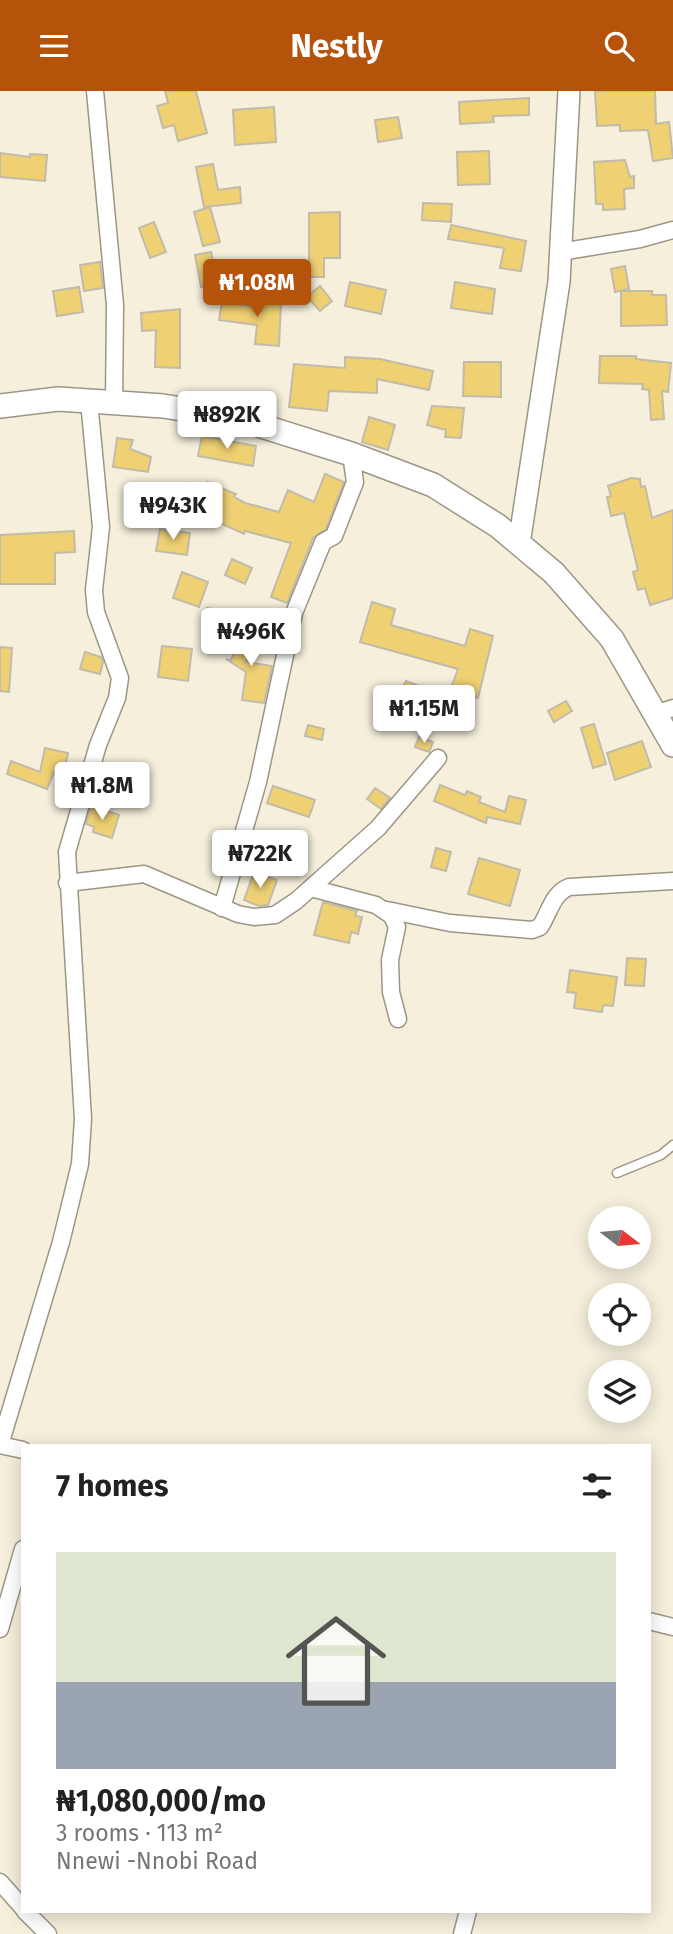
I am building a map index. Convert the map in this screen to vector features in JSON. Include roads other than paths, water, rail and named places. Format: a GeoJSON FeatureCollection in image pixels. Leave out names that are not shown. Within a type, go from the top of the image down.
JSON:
{"type":"FeatureCollection","features":[{"type":"Feature","properties":{"kind":"main road"},"geometry":{"type":"LineString","coordinates":[[0,406],[58,399],[163,406],[233,417],[351,454],[433,485],[498,526],[554,573],[612,639],[664,711],[673,745]]}},
{"type":"Feature","properties":{"kind":"street"},"geometry":{"type":"LineString","coordinates":[[95,91],[115,305],[114,403]]}},
{"type":"Feature","properties":{"kind":"street"},"geometry":{"type":"LineString","coordinates":[[519,544],[543,397],[560,252],[569,91]]}},
{"type":"Feature","properties":{"kind":"street"},"geometry":{"type":"LineString","coordinates":[[560,252],[640,239],[673,230]]}},
{"type":"Feature","properties":{"kind":"street"},"geometry":{"type":"LineString","coordinates":[[21,1450],[0,1445],[61,1242],[80,1164],[83,1119],[66,852],[98,745],[117,698],[120,678],[96,612],[94,590],[101,527],[89,401]]}},
{"type":"Feature","properties":{"kind":"street"},"geometry":{"type":"LineString","coordinates":[[222,908],[258,782],[294,613],[323,542],[334,536],[355,482],[351,454]]}},
{"type":"Feature","properties":{"kind":"street"},"geometry":{"type":"LineString","coordinates":[[67,883],[144,874],[222,908],[254,917],[275,915],[311,888],[378,828],[438,758]]}},
{"type":"Feature","properties":{"kind":"street"},"geometry":{"type":"LineString","coordinates":[[311,888],[387,910],[450,923],[531,930],[540,927],[554,899],[560,891],[569,887],[673,881]]}},
{"type":"Feature","properties":{"kind":"street"},"geometry":{"type":"LineString","coordinates":[[387,910],[397,927],[390,960],[391,992],[398,1019]]}},
{"type":"Feature","properties":{"kind":"street"},"geometry":{"type":"LineString","coordinates":[[0,1629],[21,1556]]}},
{"type":"Feature","properties":{"kind":"street"},"geometry":{"type":"LineString","coordinates":[[651,1622],[673,1627]]}},
{"type":"Feature","properties":{"kind":"street"},"geometry":{"type":"LineString","coordinates":[[0,1882],[21,1906]]}},
{"type":"Feature","properties":{"kind":"street"},"geometry":{"type":"LineString","coordinates":[[28,1913],[48,1934]]}},
{"type":"Feature","properties":{"kind":"street"},"geometry":{"type":"LineString","coordinates":[[462,1934],[467,1913]]}},
{"type":"Feature","properties":{"kind":"lane"},"geometry":{"type":"LineString","coordinates":[[617,1173],[661,1155],[673,1146]]}}]}
